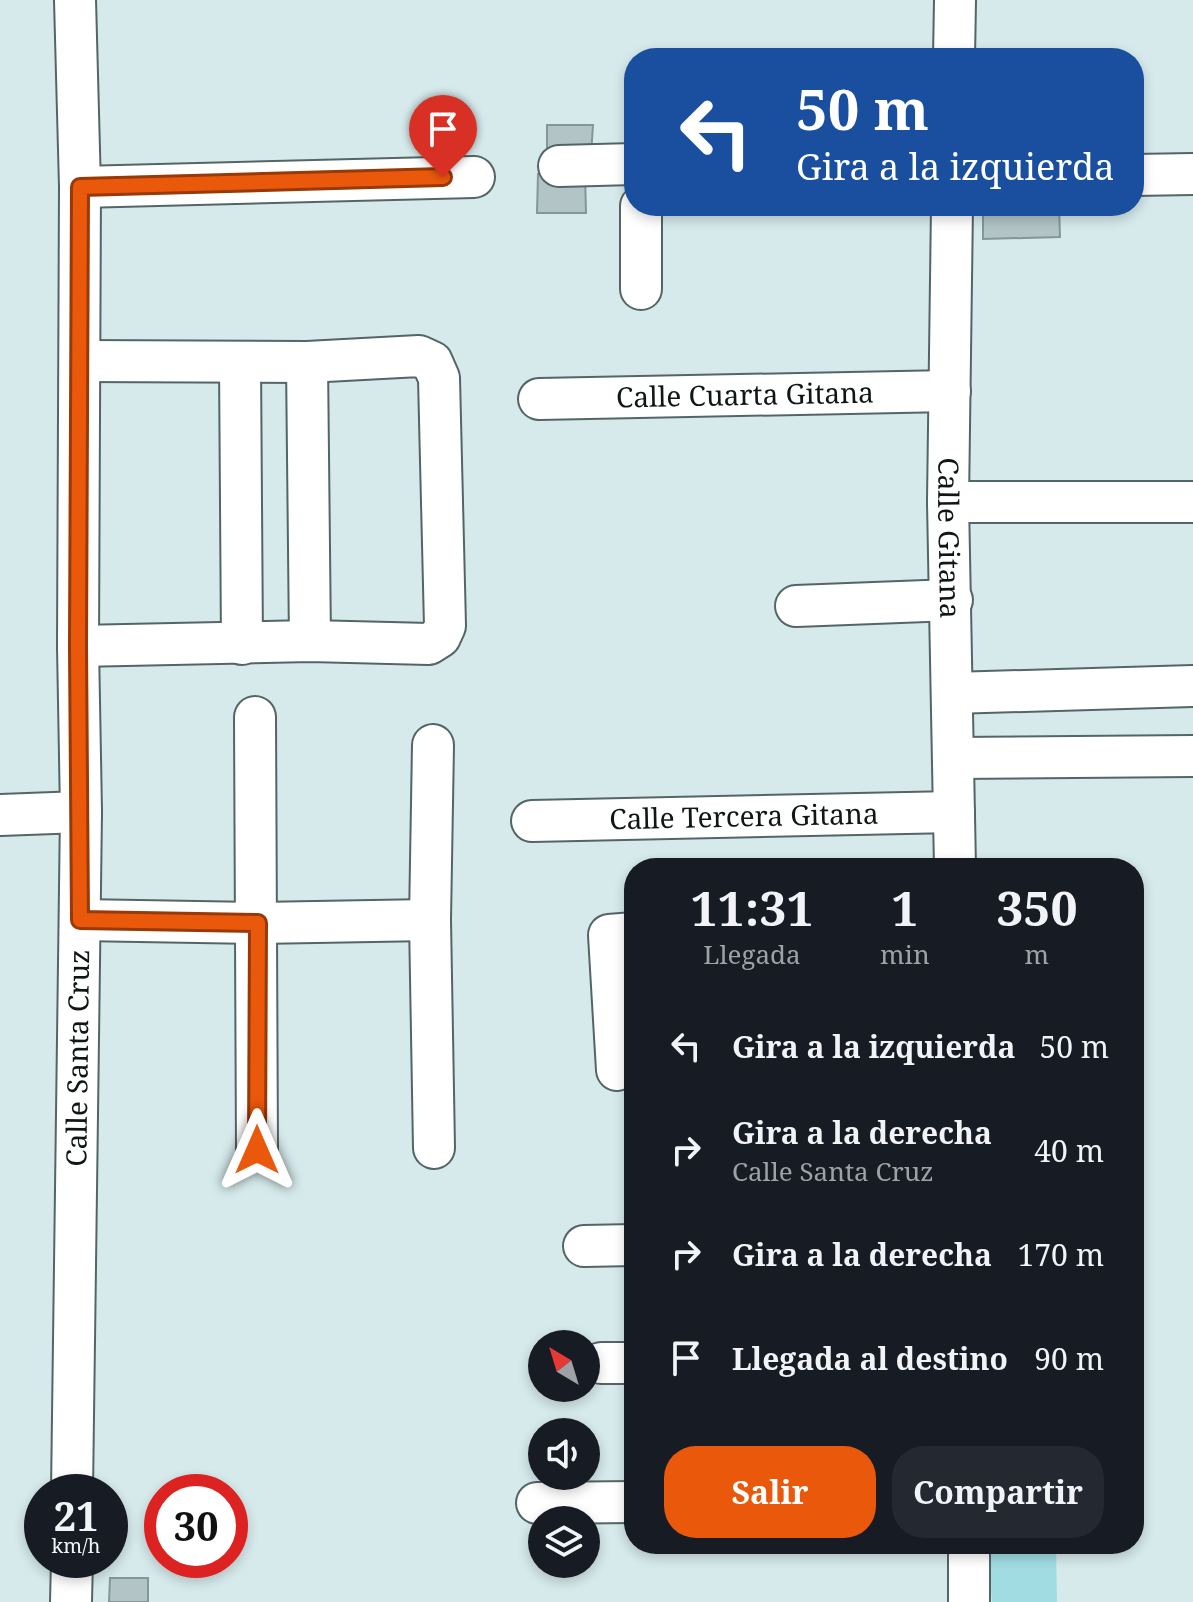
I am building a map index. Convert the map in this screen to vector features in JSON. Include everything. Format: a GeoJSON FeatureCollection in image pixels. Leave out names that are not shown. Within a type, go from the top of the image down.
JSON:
{"type":"FeatureCollection","features":[{"type":"Feature","properties":{"kind":"street","name":"Calle Santa Cruz"},"geometry":{"type":"LineString","coordinates":[[72,1474],[81,812],[78,646],[80,187],[75,0]]}},
{"type":"Feature","properties":{"kind":"street"},"geometry":{"type":"LineString","coordinates":[[954,48],[955,0]]}},
{"type":"Feature","properties":{"kind":"street"},"geometry":{"type":"LineString","coordinates":[[559,166],[624,164]]}},
{"type":"Feature","properties":{"kind":"street"},"geometry":{"type":"LineString","coordinates":[[1144,175],[1193,174]]}},
{"type":"Feature","properties":{"kind":"street"},"geometry":{"type":"LineString","coordinates":[[80,187],[474,177]]}},
{"type":"Feature","properties":{"kind":"street"},"geometry":{"type":"LineString","coordinates":[[641,216],[641,289]]}},
{"type":"Feature","properties":{"kind":"street","name":"Calle Gitana"},"geometry":{"type":"LineString","coordinates":[[952,216],[948,502],[955,858]]}},
{"type":"Feature","properties":{"kind":"street"},"geometry":{"type":"LineString","coordinates":[[78,646],[310,641],[429,644],[440,637],[445,626],[439,378],[432,362],[419,356],[307,362],[80,361]]}},
{"type":"Feature","properties":{"kind":"street"},"geometry":{"type":"LineString","coordinates":[[240,362],[242,644]]}},
{"type":"Feature","properties":{"kind":"street"},"geometry":{"type":"LineString","coordinates":[[307,362],[310,641]]}},
{"type":"Feature","properties":{"kind":"street","name":"Calle Cuarta Gitana"},"geometry":{"type":"LineString","coordinates":[[539,399],[950,391]]}},
{"type":"Feature","properties":{"kind":"street"},"geometry":{"type":"LineString","coordinates":[[948,502],[1193,502]]}},
{"type":"Feature","properties":{"kind":"street"},"geometry":{"type":"LineString","coordinates":[[796,606],[952,600]]}},
{"type":"Feature","properties":{"kind":"street"},"geometry":{"type":"LineString","coordinates":[[952,693],[1193,686]]}},
{"type":"Feature","properties":{"kind":"street"},"geometry":{"type":"LineString","coordinates":[[255,717],[257,1150]]}},
{"type":"Feature","properties":{"kind":"street"},"geometry":{"type":"LineString","coordinates":[[433,745],[430,920],[434,1148]]}},
{"type":"Feature","properties":{"kind":"street"},"geometry":{"type":"LineString","coordinates":[[955,758],[1193,756]]}},
{"type":"Feature","properties":{"kind":"street"},"geometry":{"type":"LineString","coordinates":[[0,815],[81,812]]}},
{"type":"Feature","properties":{"kind":"street","name":"Calle Tercera Gitana"},"geometry":{"type":"LineString","coordinates":[[532,821],[954,812]]}},
{"type":"Feature","properties":{"kind":"street"},"geometry":{"type":"LineString","coordinates":[[80,920],[258,923],[430,920]]}},
{"type":"Feature","properties":{"kind":"street"},"geometry":{"type":"LineString","coordinates":[[617,1070],[622,934]]}},
{"type":"Feature","properties":{"kind":"street"},"geometry":{"type":"LineString","coordinates":[[584,1246],[624,1245]]}},
{"type":"Feature","properties":{"kind":"street"},"geometry":{"type":"LineString","coordinates":[[537,1503],[624,1502]]}},
{"type":"Feature","properties":{"kind":"street"},"geometry":{"type":"LineString","coordinates":[[969,1554],[969,1602]]}},
{"type":"Feature","properties":{"kind":"street"},"geometry":{"type":"LineString","coordinates":[[71,1602],[72,1578]]}},
{"type":"Feature","properties":{"kind":"shaded area"},"geometry":{"type":"Polygon","coordinates":[[[989,1554],[1056,1554],[1057,1602],[992,1602],[989,1554]]]}},
{"type":"Feature","properties":{"kind":"building"},"geometry":{"type":"Polygon","coordinates":[[[547,125],[593,125],[591,155],[547,156],[547,125]]]}},
{"type":"Feature","properties":{"kind":"building"},"geometry":{"type":"Polygon","coordinates":[[[538,174],[585,174],[586,213],[537,213],[538,174]]]}},
{"type":"Feature","properties":{"kind":"building"},"geometry":{"type":"Polygon","coordinates":[[[983,216],[1059,216],[1060,237],[983,239],[983,216]]]}},
{"type":"Feature","properties":{"kind":"building"},"geometry":{"type":"Polygon","coordinates":[[[110,1578],[148,1578],[148,1602],[109,1602],[110,1578]]]}},
{"type":"Feature","properties":{"kind":"route"},"geometry":{"type":"LineString","coordinates":[[257,1150],[258,923],[80,920],[80,187],[443,177]]}}]}
